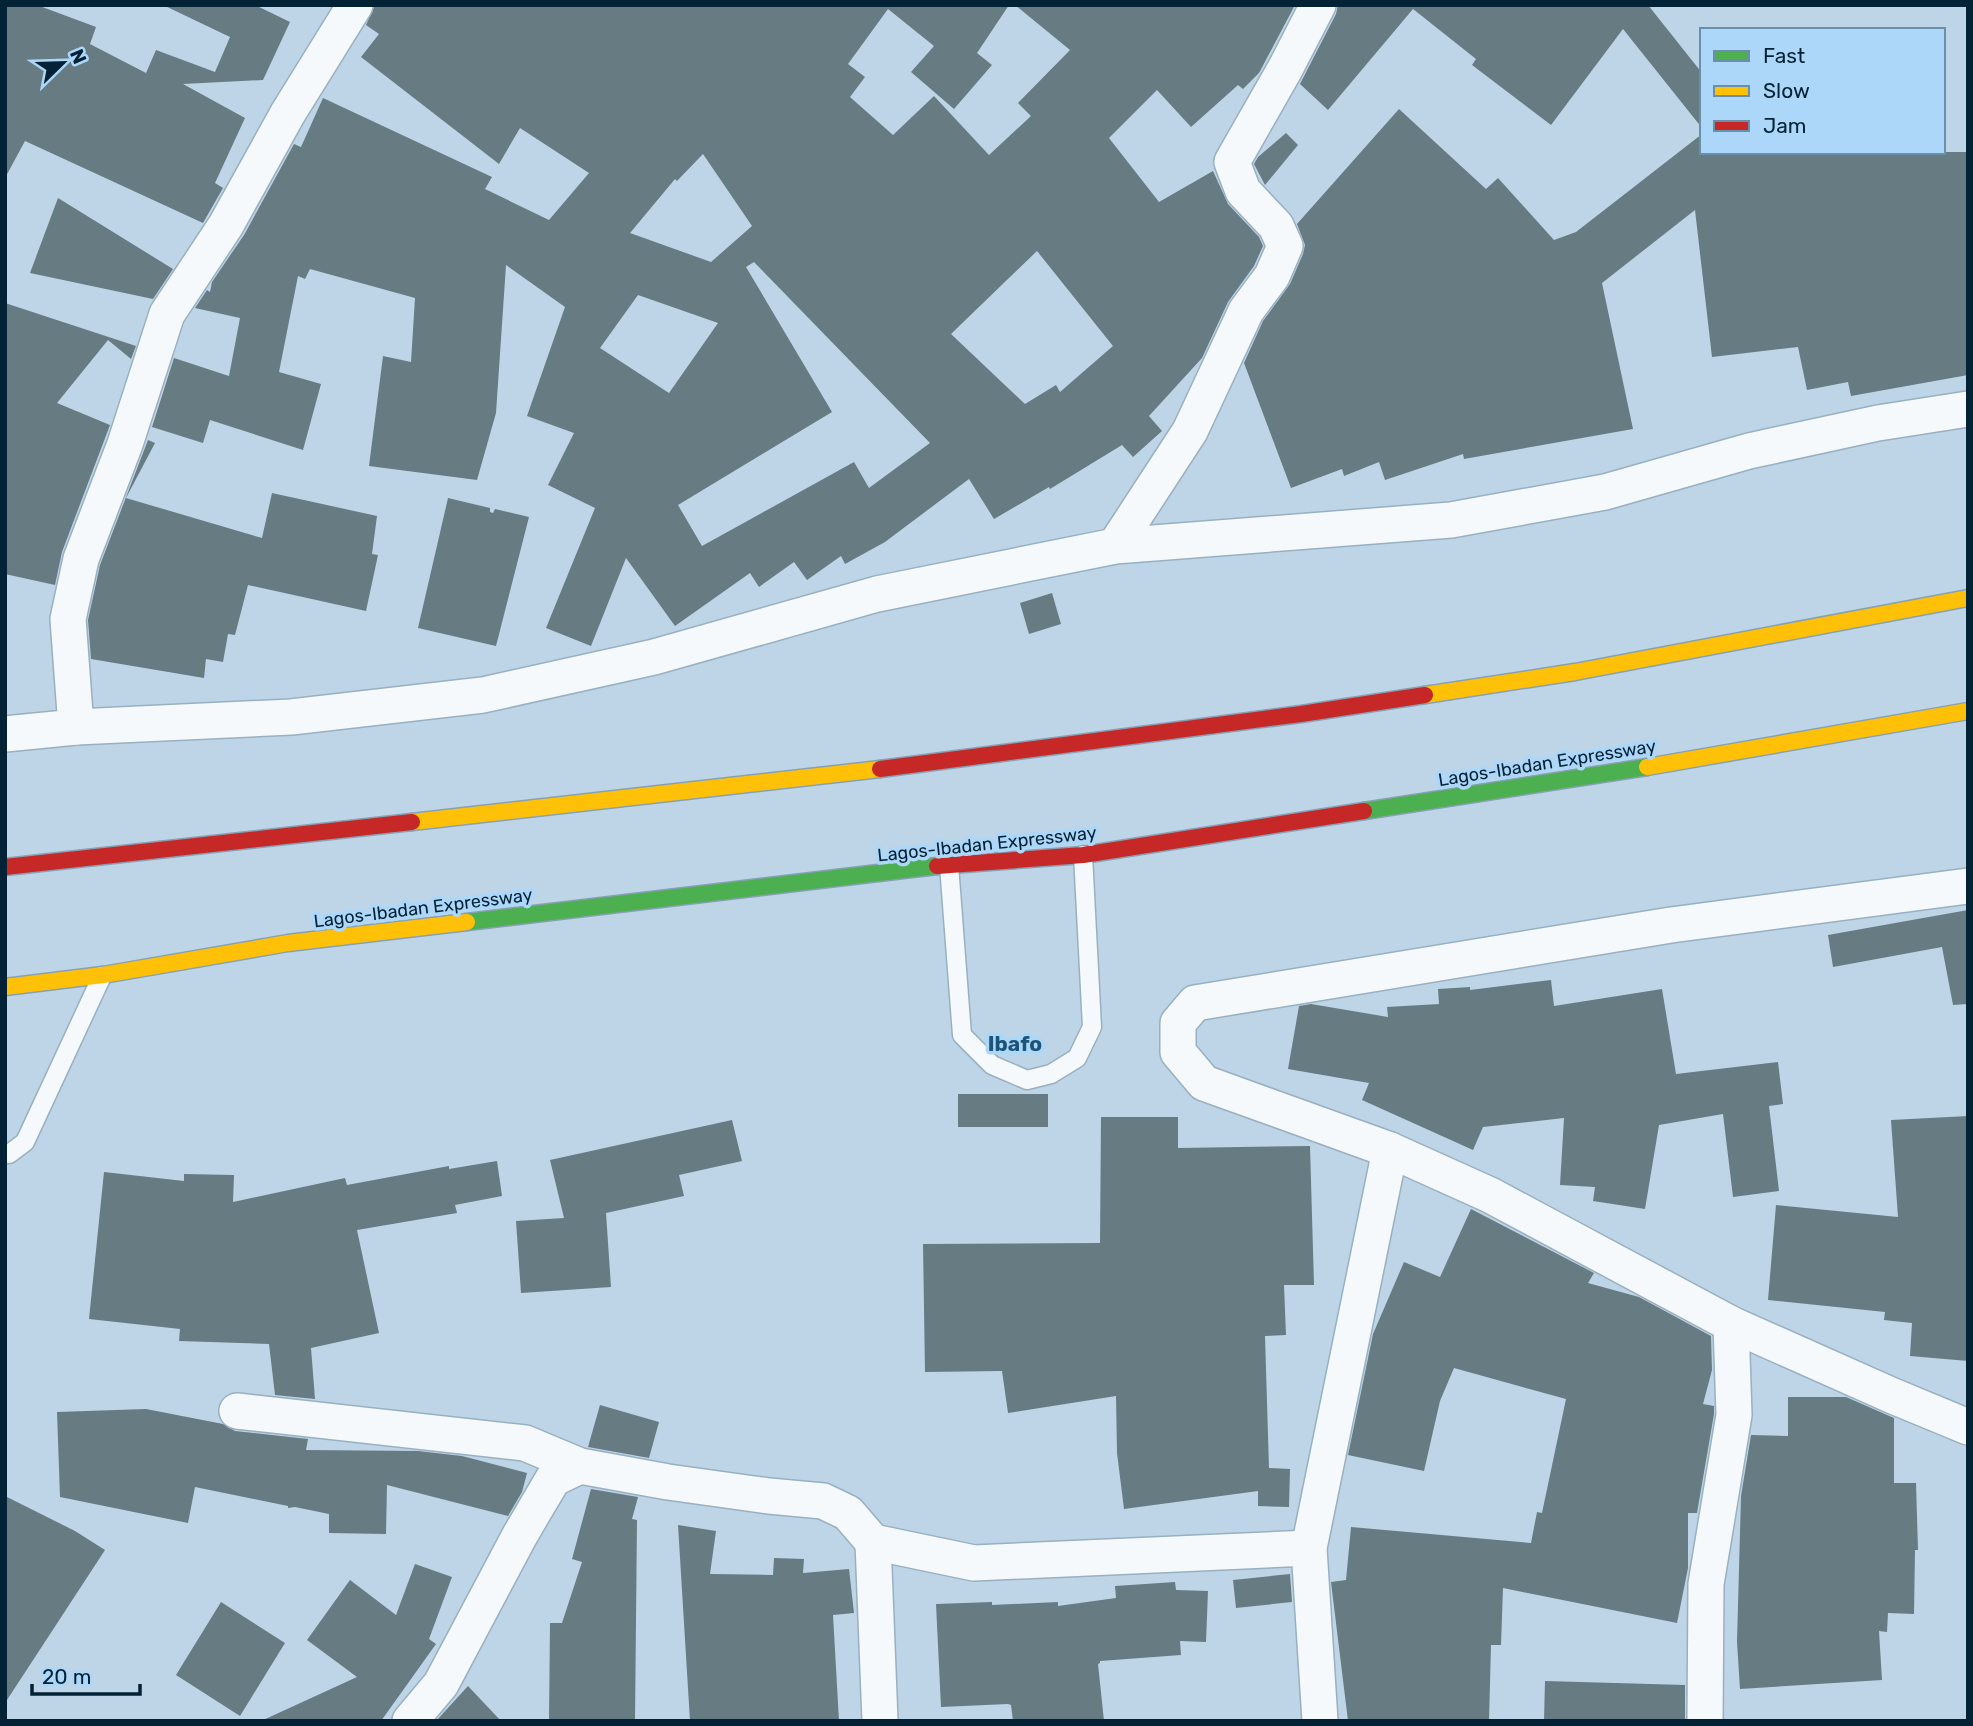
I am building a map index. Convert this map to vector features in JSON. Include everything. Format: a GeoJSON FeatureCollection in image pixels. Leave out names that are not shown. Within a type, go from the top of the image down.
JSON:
{"type":"FeatureCollection","features":[{"type":"Feature","properties":{"kind":"highway"},"geometry":{"type":"LineString","coordinates":[[5,867],[853,772],[1301,714],[1575,672],[1968,597]]}},
{"type":"Feature","properties":{"kind":"highway","name":"Lagos-Ibadan Expressway"},"geometry":{"type":"LineString","coordinates":[[5,987],[103,975],[288,943],[949,865],[1083,855],[1739,752],[1968,711]]}},
{"type":"Feature","properties":{"kind":"street"},"geometry":{"type":"LineString","coordinates":[[76,727],[68,619],[81,559],[125,444],[167,314],[226,225],[288,113],[355,5]]}},
{"type":"Feature","properties":{"kind":"street"},"geometry":{"type":"LineString","coordinates":[[1115,546],[1190,431],[1246,311],[1272,276],[1281,258],[1285,246],[1276,226],[1243,191],[1232,162],[1318,5]]}},
{"type":"Feature","properties":{"kind":"street"},"geometry":{"type":"LineString","coordinates":[[5,734],[76,727],[291,717],[483,695],[654,657],[877,594],[1115,546],[1451,520],[1605,492],[1749,451],[1878,423],[1968,409]]}},
{"type":"Feature","properties":{"kind":"street"},"geometry":{"type":"LineString","coordinates":[[1968,886],[1671,925],[1195,1003],[1178,1023],[1178,1052],[1204,1083],[1390,1150],[1490,1195],[1731,1324],[1968,1427]]}},
{"type":"Feature","properties":{"kind":"street"},"geometry":{"type":"LineString","coordinates":[[1320,1721],[1309,1548],[1390,1150]]}},
{"type":"Feature","properties":{"kind":"street"},"geometry":{"type":"LineString","coordinates":[[1705,1721],[1706,1584],[1734,1415],[1731,1324]]}},
{"type":"Feature","properties":{"kind":"street"},"geometry":{"type":"LineString","coordinates":[[237,1411],[525,1443],[580,1466],[668,1482],[823,1501],[848,1514],[873,1542],[974,1563],[1309,1548]]}},
{"type":"Feature","properties":{"kind":"street"},"geometry":{"type":"LineString","coordinates":[[410,1721],[442,1684],[520,1535],[554,1479],[580,1466]]}},
{"type":"Feature","properties":{"kind":"street"},"geometry":{"type":"LineString","coordinates":[[873,1542],[880,1721]]}},
{"type":"Feature","properties":{"kind":"lane"},"geometry":{"type":"LineString","coordinates":[[949,865],[962,1035],[992,1065],[1027,1080],[1051,1074],[1077,1058],[1092,1027],[1083,855]]}},
{"type":"Feature","properties":{"kind":"lane"},"geometry":{"type":"LineString","coordinates":[[5,1154],[25,1142],[103,975]]}},
{"type":"Feature","properties":{"kind":"building"},"geometry":{"type":"Polygon","coordinates":[[[5,5],[37,5],[96,27],[90,44],[146,73],[156,50],[215,72],[230,37],[163,5],[255,5],[290,22],[263,80],[183,84],[245,118],[215,183],[223,188],[203,223],[25,141],[5,178],[5,5]]]}},
{"type":"Feature","properties":{"kind":"building"},"geometry":{"type":"Polygon","coordinates":[[[375,5],[1009,5],[977,53],[992,65],[954,109],[911,72],[934,46],[888,9],[848,64],[865,77],[850,97],[893,135],[934,96],[989,155],[1031,116],[1018,103],[1070,50],[1015,5],[1295,5],[1259,73],[1243,89],[1238,85],[1191,127],[1157,90],[1109,138],[1159,202],[1213,171],[1228,204],[1259,237],[1263,246],[1254,266],[1228,302],[1202,358],[1149,416],[1162,431],[1133,457],[1122,445],[994,519],[969,479],[885,542],[845,564],[841,556],[807,580],[794,562],[759,587],[750,573],[675,626],[626,558],[591,646],[546,628],[595,508],[548,485],[574,433],[527,416],[565,307],[506,265],[496,413],[477,480],[369,466],[383,356],[411,362],[415,298],[310,269],[305,279],[298,276],[279,372],[321,384],[303,450],[210,420],[203,443],[152,427],[174,358],[229,376],[240,318],[195,308],[207,290],[210,292],[212,282],[244,235],[294,144],[301,147],[323,98],[492,177],[485,189],[549,220],[589,173],[520,128],[499,164],[361,57],[379,34],[366,25],[375,5]],[[703,154],[677,181],[675,179],[630,233],[711,262],[752,226],[703,154]],[[1037,251],[951,334],[1025,404],[1056,385],[1060,392],[1113,346],[1037,251]],[[754,262],[746,267],[832,412],[678,505],[702,546],[854,462],[869,488],[930,443],[754,262]],[[638,295],[600,348],[669,393],[718,323],[638,295]]]}},
{"type":"Feature","properties":{"kind":"building"},"geometry":{"type":"Polygon","coordinates":[[[1338,5],[1648,5],[1700,70],[1700,125],[1623,29],[1551,125],[1472,65],[1476,59],[1413,9],[1328,110],[1300,84],[1338,5]]]}},
{"type":"Feature","properties":{"kind":"building"},"geometry":{"type":"Polygon","coordinates":[[[1399,109],[1486,189],[1498,178],[1554,240],[1576,232],[1700,136],[1700,154],[1968,152],[1968,375],[1851,396],[1848,382],[1807,390],[1798,347],[1712,357],[1695,210],[1602,283],[1633,429],[1464,459],[1463,454],[1385,480],[1379,462],[1344,476],[1342,469],[1291,488],[1244,363],[1263,321],[1290,284],[1303,254],[1305,245],[1297,224],[1399,109]]]}},
{"type":"Feature","properties":{"kind":"building"},"geometry":{"type":"Polygon","coordinates":[[[1286,133],[1298,145],[1265,185],[1254,164],[1258,157],[1286,133]]]}},
{"type":"Feature","properties":{"kind":"building"},"geometry":{"type":"Polygon","coordinates":[[[58,198],[173,269],[153,299],[30,273],[58,198]]]}},
{"type":"Feature","properties":{"kind":"building"},"geometry":{"type":"Polygon","coordinates":[[[5,303],[136,346],[131,359],[108,340],[57,403],[110,425],[62,552],[55,585],[5,574],[5,303]]]}},
{"type":"Feature","properties":{"kind":"building"},"geometry":{"type":"Polygon","coordinates":[[[148,440],[155,443],[126,498],[262,538],[272,493],[377,516],[372,554],[378,555],[366,611],[248,585],[235,635],[228,634],[223,662],[206,659],[204,678],[91,659],[88,620],[100,565],[148,440]]]}},
{"type":"Feature","properties":{"kind":"building"},"geometry":{"type":"Polygon","coordinates":[[[448,498],[490,508],[493,513],[495,509],[529,517],[496,646],[418,628],[448,498]]]}},
{"type":"Feature","properties":{"kind":"building"},"geometry":{"type":"Polygon","coordinates":[[[1052,593],[1061,624],[1029,634],[1020,603],[1052,593]]]}},
{"type":"Feature","properties":{"kind":"building"},"geometry":{"type":"Polygon","coordinates":[[[1968,910],[1968,1004],[1953,1005],[1942,947],[1833,967],[1828,935],[1968,910]]]}},
{"type":"Feature","properties":{"kind":"building"},"geometry":{"type":"Polygon","coordinates":[[[1551,980],[1554,1006],[1662,989],[1676,1074],[1778,1062],[1783,1104],[1769,1106],[1779,1191],[1733,1197],[1723,1114],[1659,1125],[1645,1209],[1593,1201],[1595,1187],[1560,1185],[1564,1118],[1483,1127],[1473,1150],[1362,1100],[1369,1083],[1288,1069],[1299,1006],[1311,1004],[1388,1017],[1387,1007],[1439,1004],[1438,989],[1470,987],[1470,990],[1551,980]]]}},
{"type":"Feature","properties":{"kind":"building"},"geometry":{"type":"Polygon","coordinates":[[[958,1094],[1048,1094],[1048,1127],[958,1127],[958,1094]]]}},
{"type":"Feature","properties":{"kind":"building"},"geometry":{"type":"Polygon","coordinates":[[[1968,1116],[1968,1361],[1910,1356],[1912,1323],[1884,1320],[1885,1312],[1768,1300],[1776,1205],[1898,1217],[1891,1120],[1968,1116]]]}},
{"type":"Feature","properties":{"kind":"building"},"geometry":{"type":"Polygon","coordinates":[[[1101,1117],[1178,1117],[1178,1148],[1310,1146],[1314,1285],[1284,1285],[1286,1335],[1265,1336],[1269,1468],[1290,1469],[1289,1507],[1258,1506],[1258,1491],[1124,1509],[1117,1453],[1116,1396],[1008,1413],[1002,1371],[925,1372],[923,1244],[1100,1243],[1101,1117]]]}},
{"type":"Feature","properties":{"kind":"building"},"geometry":{"type":"Polygon","coordinates":[[[732,1120],[742,1161],[679,1175],[684,1196],[606,1213],[611,1287],[521,1293],[516,1221],[564,1218],[550,1160],[732,1120]]]}},
{"type":"Feature","properties":{"kind":"building"},"geometry":{"type":"Polygon","coordinates":[[[497,1161],[502,1196],[455,1205],[457,1213],[357,1230],[379,1333],[311,1348],[315,1399],[275,1395],[269,1344],[179,1341],[180,1329],[89,1319],[104,1172],[184,1181],[184,1174],[234,1175],[233,1202],[345,1178],[347,1185],[449,1166],[449,1169],[497,1161]]]}},
{"type":"Feature","properties":{"kind":"building"},"geometry":{"type":"Polygon","coordinates":[[[1471,1209],[1594,1273],[1588,1283],[1639,1297],[1711,1336],[1712,1370],[1703,1404],[1714,1406],[1714,1414],[1697,1513],[1688,1513],[1688,1568],[1677,1623],[1503,1588],[1501,1645],[1491,1645],[1489,1721],[1348,1721],[1331,1582],[1346,1580],[1351,1527],[1531,1543],[1537,1512],[1542,1513],[1566,1399],[1454,1368],[1440,1401],[1424,1471],[1348,1455],[1373,1334],[1404,1262],[1440,1277],[1471,1209]]]}},
{"type":"Feature","properties":{"kind":"building"},"geometry":{"type":"Polygon","coordinates":[[[1788,1397],[1846,1397],[1894,1418],[1894,1483],[1916,1483],[1918,1550],[1915,1550],[1914,1614],[1888,1613],[1887,1632],[1879,1631],[1882,1680],[1740,1689],[1737,1642],[1741,1496],[1751,1435],[1788,1436],[1788,1397]]]}},
{"type":"Feature","properties":{"kind":"building"},"geometry":{"type":"Polygon","coordinates":[[[600,1405],[659,1422],[649,1458],[588,1447],[600,1405]]]}},
{"type":"Feature","properties":{"kind":"building"},"geometry":{"type":"Polygon","coordinates":[[[146,1409],[223,1424],[235,1431],[308,1439],[306,1450],[418,1451],[462,1456],[527,1473],[522,1492],[508,1516],[387,1485],[386,1534],[329,1533],[329,1514],[288,1508],[195,1487],[188,1523],[60,1497],[57,1412],[146,1409]]]}},
{"type":"Feature","properties":{"kind":"building"},"geometry":{"type":"Polygon","coordinates":[[[591,1489],[638,1497],[632,1519],[637,1520],[635,1721],[549,1721],[550,1623],[562,1623],[582,1562],[572,1559],[591,1489]]]}},
{"type":"Feature","properties":{"kind":"building"},"geometry":{"type":"Polygon","coordinates":[[[5,1496],[75,1531],[105,1550],[5,1703],[5,1496]]]}},
{"type":"Feature","properties":{"kind":"building"},"geometry":{"type":"Polygon","coordinates":[[[678,1525],[716,1531],[710,1574],[773,1575],[774,1558],[804,1559],[803,1573],[849,1569],[854,1613],[833,1615],[839,1721],[690,1721],[678,1525]]]}},
{"type":"Feature","properties":{"kind":"building"},"geometry":{"type":"Polygon","coordinates":[[[415,1564],[452,1577],[429,1639],[436,1644],[381,1721],[261,1721],[357,1677],[307,1640],[350,1580],[396,1615],[415,1564]]]}},
{"type":"Feature","properties":{"kind":"building"},"geometry":{"type":"Polygon","coordinates":[[[1290,1574],[1292,1602],[1236,1608],[1233,1580],[1290,1574]]]}},
{"type":"Feature","properties":{"kind":"building"},"geometry":{"type":"Polygon","coordinates":[[[1175,1582],[1176,1590],[1208,1591],[1206,1642],[1180,1641],[1181,1655],[1100,1661],[1098,1664],[1104,1721],[1013,1721],[1011,1705],[1008,1704],[941,1707],[936,1604],[1058,1602],[1058,1606],[1116,1598],[1115,1586],[1175,1582]]]}},
{"type":"Feature","properties":{"kind":"building"},"geometry":{"type":"Polygon","coordinates":[[[221,1602],[285,1643],[240,1716],[176,1675],[221,1602]]]}},
{"type":"Feature","properties":{"kind":"building"},"geometry":{"type":"Polygon","coordinates":[[[1545,1681],[1685,1685],[1685,1721],[1544,1721],[1545,1681]]]}},
{"type":"Feature","properties":{"kind":"building"},"geometry":{"type":"Polygon","coordinates":[[[468,1686],[501,1721],[436,1721],[468,1686]]]}},
{"type":"Feature","properties":{"kind":"traffic: fast"},"geometry":{"type":"LineString","coordinates":[[1364,811],[1647,767]]}},
{"type":"Feature","properties":{"kind":"traffic: fast"},"geometry":{"type":"LineString","coordinates":[[467,922],[937,866]]}},
{"type":"Feature","properties":{"kind":"traffic: slow"},"geometry":{"type":"LineString","coordinates":[[1425,695],[1575,672],[1968,598]]}},
{"type":"Feature","properties":{"kind":"traffic: slow"},"geometry":{"type":"LineString","coordinates":[[1647,767],[1968,711]]}},
{"type":"Feature","properties":{"kind":"traffic: slow"},"geometry":{"type":"LineString","coordinates":[[412,822],[880,769]]}},
{"type":"Feature","properties":{"kind":"traffic: slow"},"geometry":{"type":"LineString","coordinates":[[5,987],[103,975],[288,943],[467,922]]}},
{"type":"Feature","properties":{"kind":"traffic: jam"},"geometry":{"type":"LineString","coordinates":[[880,769],[1301,714],[1425,695]]}},
{"type":"Feature","properties":{"kind":"traffic: jam"},"geometry":{"type":"LineString","coordinates":[[937,866],[1083,855],[1364,811]]}},
{"type":"Feature","properties":{"kind":"traffic: jam"},"geometry":{"type":"LineString","coordinates":[[5,867],[412,822]]}},
{"type":"Feature","properties":{"kind":"district","name":"Ibafo"},"geometry":{"type":"Point","coordinates":[1015,1043]}}]}
